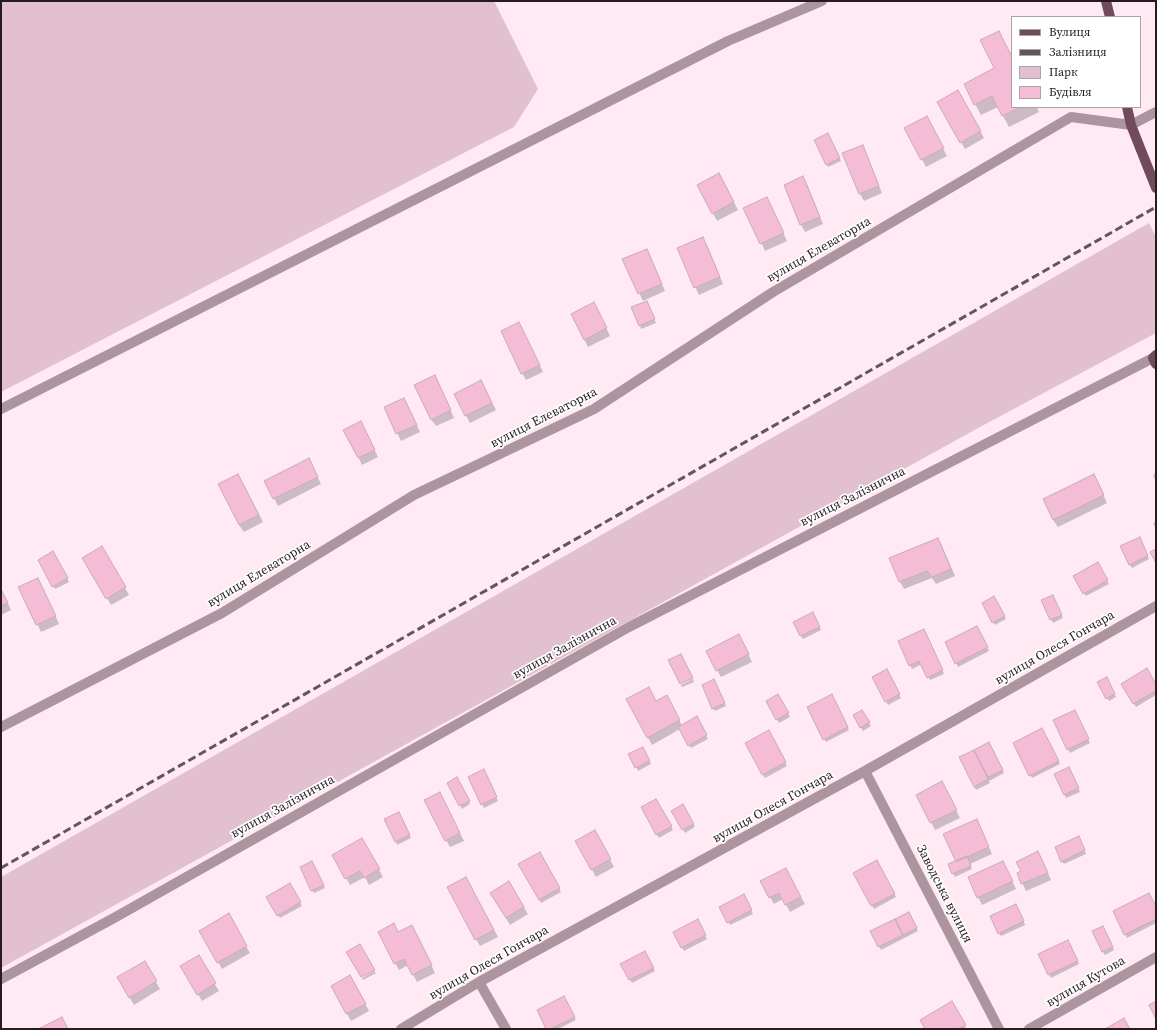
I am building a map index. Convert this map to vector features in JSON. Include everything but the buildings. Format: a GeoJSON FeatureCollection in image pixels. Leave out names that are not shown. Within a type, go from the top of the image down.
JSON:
{"type":"FeatureCollection","features":[{"type":"Feature","properties":{"kind":"main road"},"geometry":{"type":"LineString","coordinates":[[1106,1],[1110,16]]}},
{"type":"Feature","properties":{"kind":"main road"},"geometry":{"type":"LineString","coordinates":[[1127,108],[1131,125],[1156,188]]}},
{"type":"Feature","properties":{"kind":"street"},"geometry":{"type":"LineString","coordinates":[[1,409],[728,42],[822,1]]}},
{"type":"Feature","properties":{"kind":"street"},"geometry":{"type":"LineString","coordinates":[[1131,125],[1156,112]]}},
{"type":"Feature","properties":{"kind":"street","name":"вулиця Елеваторна"},"geometry":{"type":"LineString","coordinates":[[1,727],[222,613],[414,495],[594,409],[773,292],[1070,117],[1131,125]]}},
{"type":"Feature","properties":{"kind":"street","name":"вулиця Залізнична"},"geometry":{"type":"LineString","coordinates":[[1,979],[121,914],[629,627],[1155,359]]}},
{"type":"Feature","properties":{"kind":"street","name":"вулиця Олеся Гончара"},"geometry":{"type":"LineString","coordinates":[[401,1029],[479,982],[865,771],[1156,606]]}},
{"type":"Feature","properties":{"kind":"street","name":"Заводська вулиця"},"geometry":{"type":"LineString","coordinates":[[865,771],[999,1029]]}},
{"type":"Feature","properties":{"kind":"street","name":"вулиця Кутова"},"geometry":{"type":"LineString","coordinates":[[1029,1029],[1156,957]]}},
{"type":"Feature","properties":{"kind":"street"},"geometry":{"type":"LineString","coordinates":[[479,982],[506,1029]]}},
{"type":"Feature","properties":{"kind":"green space"},"geometry":{"type":"Polygon","coordinates":[[[1,1],[494,1],[538,89],[514,127],[1,392],[1,1]]]}},
{"type":"Feature","properties":{"kind":"green space"},"geometry":{"type":"Polygon","coordinates":[[[1149,223],[1156,237],[1156,333],[980,427],[1,968],[1,877],[1149,223]]]}},
{"type":"Feature","properties":{"kind":"railway"},"geometry":{"type":"LineString","coordinates":[[1,868],[1156,207]]}}]}
